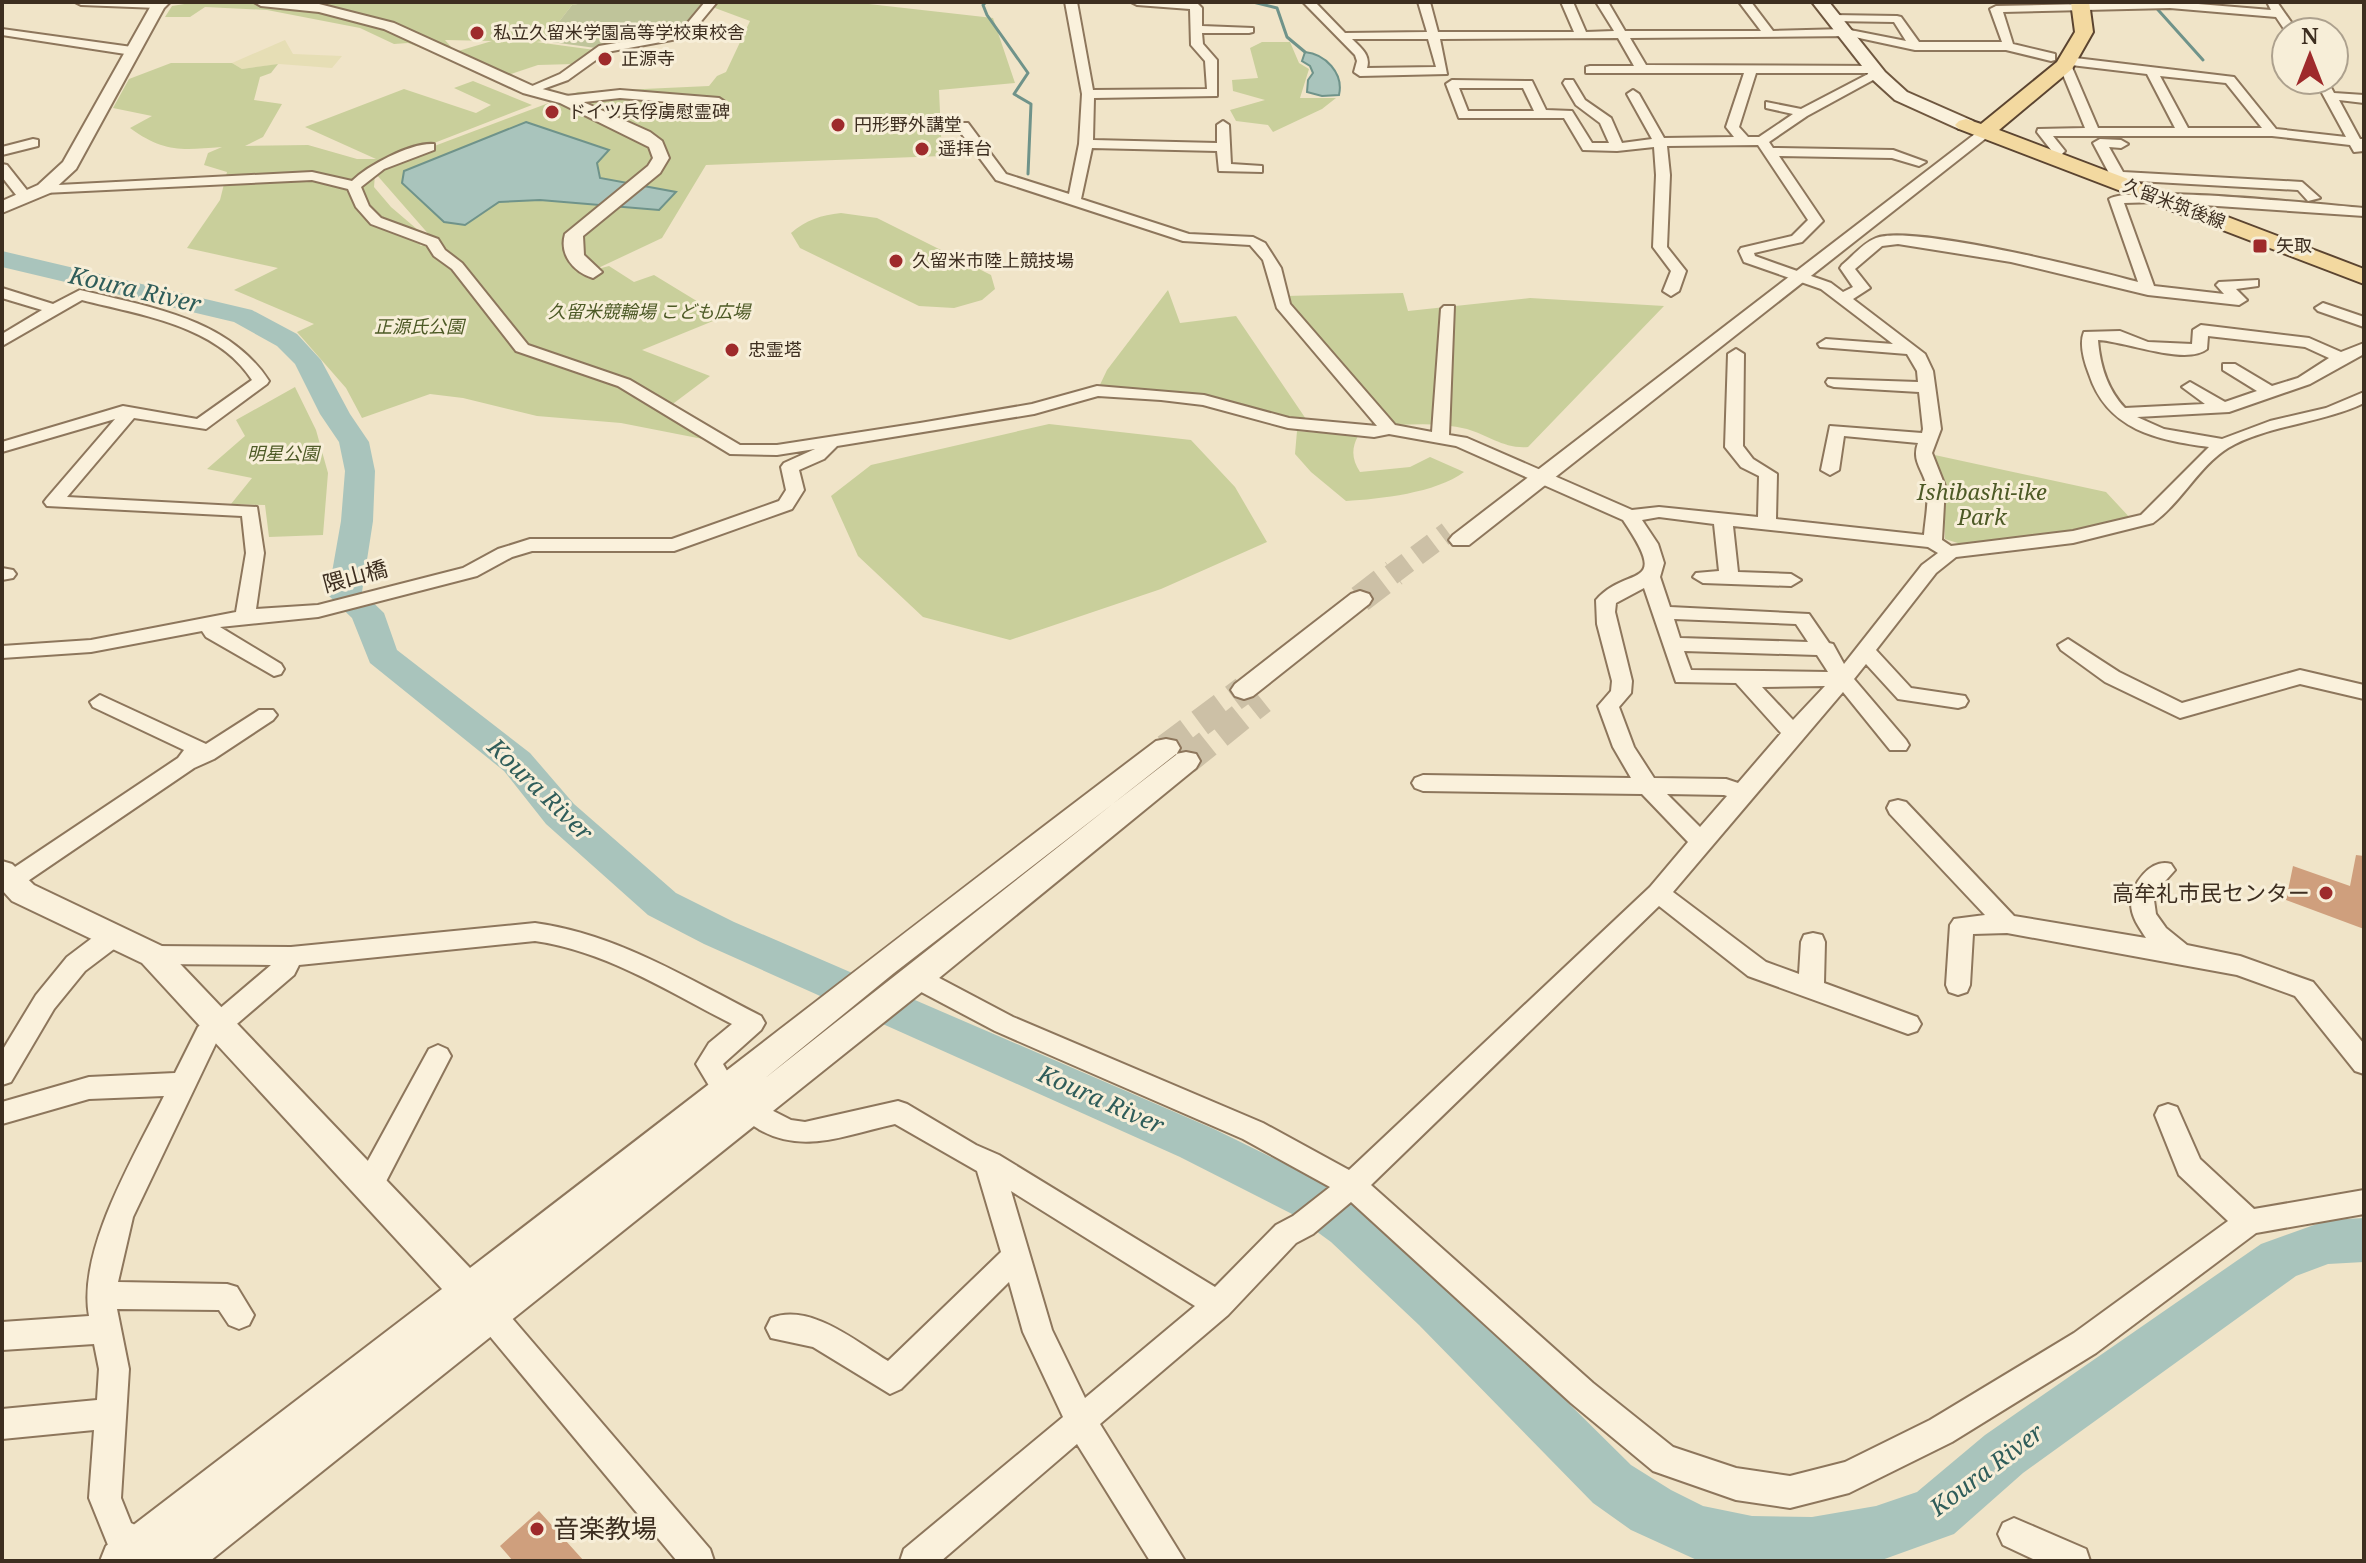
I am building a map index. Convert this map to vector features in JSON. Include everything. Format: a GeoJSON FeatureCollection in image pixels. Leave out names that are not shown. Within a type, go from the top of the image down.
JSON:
{"type":"FeatureCollection","features":[{"type":"Feature","properties":{"kind":"main road"},"geometry":{"type":"LineString","coordinates":[[1820,2],[1875,70],[1910,101],[1975,128],[2061,61],[2084,32],[2073,5]]}},
{"type":"Feature","properties":{"kind":"main road","name":"久留米筑後線"},"geometry":{"type":"LineString","coordinates":[[1975,128],[2114,178],[2364,277]]}},
{"type":"Feature","properties":{"kind":"street"},"geometry":{"type":"LineString","coordinates":[[44,189],[70,165],[160,4],[81,2]]}},
{"type":"Feature","properties":{"kind":"street"},"geometry":{"type":"LineString","coordinates":[[261,2],[319,8],[389,26],[529,90],[566,100],[644,136],[656,145],[661,158],[654,169],[583,225],[571,244],[572,253],[593,272]]}},
{"type":"Feature","properties":{"kind":"street"},"geometry":{"type":"LineString","coordinates":[[529,90],[564,77],[603,49],[684,35],[711,2]]}},
{"type":"Feature","properties":{"kind":"street"},"geometry":{"type":"LineString","coordinates":[[1071,2],[1088,94],[1086,144],[1076,196],[1071,199]]}},
{"type":"Feature","properties":{"kind":"street"},"geometry":{"type":"LineString","coordinates":[[1088,94],[1213,93],[1211,60],[1197,45],[1196,8],[1189,3],[1137,2]]}},
{"type":"Feature","properties":{"kind":"street"},"geometry":{"type":"LineString","coordinates":[[1309,2],[1360,54],[1363,61],[1360,72],[1443,71],[1424,2]]}},
{"type":"Feature","properties":{"kind":"street"},"geometry":{"type":"LineString","coordinates":[[1567,2],[1581,34]]}},
{"type":"Feature","properties":{"kind":"street"},"geometry":{"type":"LineString","coordinates":[[1602,2],[1642,69]]}},
{"type":"Feature","properties":{"kind":"street"},"geometry":{"type":"LineString","coordinates":[[1745,2],[1769,34]]}},
{"type":"Feature","properties":{"kind":"street"},"geometry":{"type":"LineString","coordinates":[[2272,2],[2281,14]]}},
{"type":"Feature","properties":{"kind":"street"},"geometry":{"type":"LineString","coordinates":[[2006,46],[2008,41],[1996,9],[2170,5],[2281,14]]}},
{"type":"Feature","properties":{"kind":"street"},"geometry":{"type":"LineString","coordinates":[[1343,36],[1433,34],[1468,40],[1527,40],[1581,34],[1769,34],[1897,19],[1915,46]]}},
{"type":"Feature","properties":{"kind":"street"},"geometry":{"type":"LineString","coordinates":[[1762,22],[1840,26],[1915,46],[2006,46],[2061,61],[2230,80],[2272,132]]}},
{"type":"Feature","properties":{"kind":"street"},"geometry":{"type":"LineString","coordinates":[[1196,29],[1249,30]]}},
{"type":"Feature","properties":{"kind":"street"},"geometry":{"type":"LineString","coordinates":[[2,32],[132,51]]}},
{"type":"Feature","properties":{"kind":"street"},"geometry":{"type":"LineString","coordinates":[[1766,147],[1803,113],[1871,76],[1878,65],[1915,46]]}},
{"type":"Feature","properties":{"kind":"street"},"geometry":{"type":"LineString","coordinates":[[2061,61],[2094,134]]}},
{"type":"Feature","properties":{"kind":"street"},"geometry":{"type":"LineString","coordinates":[[1744,141],[1732,127],[1751,69]]}},
{"type":"Feature","properties":{"kind":"street"},"geometry":{"type":"LineString","coordinates":[[1590,70],[1875,70]]}},
{"type":"Feature","properties":{"kind":"street"},"geometry":{"type":"LineString","coordinates":[[2153,73],[2182,140]]}},
{"type":"Feature","properties":{"kind":"street"},"geometry":{"type":"LineString","coordinates":[[1569,83],[1580,102],[1606,121],[1617,147]]}},
{"type":"Feature","properties":{"kind":"street"},"geometry":{"type":"LineString","coordinates":[[1542,115],[1528,84],[1452,84],[1463,115],[1542,115],[1568,114],[1588,147],[1744,141],[1766,147],[1893,154],[1919,162]]}},
{"type":"Feature","properties":{"kind":"street"},"geometry":{"type":"LineString","coordinates":[[566,100],[620,94],[719,102]]}},
{"type":"Feature","properties":{"kind":"street"},"geometry":{"type":"LineString","coordinates":[[1633,94],[1660,142],[1663,175],[1660,247],[1679,271],[1671,291]]}},
{"type":"Feature","properties":{"kind":"street"},"geometry":{"type":"LineString","coordinates":[[2330,96],[2364,99]]}},
{"type":"Feature","properties":{"kind":"street"},"geometry":{"type":"LineString","coordinates":[[2330,96],[2360,142],[2364,157]]}},
{"type":"Feature","properties":{"kind":"street"},"geometry":{"type":"LineString","coordinates":[[1770,105],[1803,113]]}},
{"type":"Feature","properties":{"kind":"street"},"geometry":{"type":"LineString","coordinates":[[1223,125],[1224,168],[1257,169]]}},
{"type":"Feature","properties":{"kind":"street"},"geometry":{"type":"LineString","coordinates":[[963,126],[1001,177],[1188,238],[1253,241],[1262,246],[1279,286],[1282,305],[1389,429]]}},
{"type":"Feature","properties":{"kind":"street"},"geometry":{"type":"LineString","coordinates":[[1790,273],[1919,162],[1975,128]]}},
{"type":"Feature","properties":{"kind":"street"},"geometry":{"type":"LineString","coordinates":[[1454,536],[1975,128]]}},
{"type":"Feature","properties":{"kind":"street"},"geometry":{"type":"LineString","coordinates":[[2052,156],[2058,151],[2043,132],[2182,140]]}},
{"type":"Feature","properties":{"kind":"street"},"geometry":{"type":"LineString","coordinates":[[2313,198],[2302,186],[2114,178],[2100,143],[2272,132],[2360,142]]}},
{"type":"Feature","properties":{"kind":"street"},"geometry":{"type":"LineString","coordinates":[[2,151],[33,143]]}},
{"type":"Feature","properties":{"kind":"street"},"geometry":{"type":"LineString","coordinates":[[1086,144],[1224,147]]}},
{"type":"Feature","properties":{"kind":"street"},"geometry":{"type":"LineString","coordinates":[[354,186],[378,166],[429,147]]}},
{"type":"Feature","properties":{"kind":"street"},"geometry":{"type":"LineString","coordinates":[[916,1561],[1218,1305],[1286,1234],[1303,1225],[1352,1185],[1658,893],[1793,733],[1843,679],[1929,569],[1942,547],[1936,486],[1923,453],[1932,429],[1925,371],[1913,350],[1862,315],[1845,297],[1826,286],[1749,259],[1746,251],[1797,239],[1816,221],[1766,147]]}},
{"type":"Feature","properties":{"kind":"street"},"geometry":{"type":"LineString","coordinates":[[2,168],[25,197]]}},
{"type":"Feature","properties":{"kind":"street"},"geometry":{"type":"LineString","coordinates":[[2,208],[44,189],[286,176],[332,178],[354,186],[363,207],[376,221],[433,242],[439,253],[457,266],[522,348],[624,383],[736,450],[777,450],[1034,409],[1097,391],[1204,400],[1288,423],[1374,432],[1389,429],[1440,437],[1461,442],[1630,516],[1659,512],[1942,547],[2073,537],[2147,519],[2158,511],[2197,466],[2223,444],[2276,425],[2332,412],[2364,397]]}},
{"type":"Feature","properties":{"kind":"street"},"geometry":{"type":"LineString","coordinates":[[2148,290],[2116,199],[2158,198],[2364,212]]}},
{"type":"Feature","properties":{"kind":"street"},"geometry":{"type":"LineString","coordinates":[[1845,297],[1862,288],[1847,268],[1882,241],[1917,241],[2115,279],[2148,290],[2239,300],[2224,285],[2253,283]]}},
{"type":"Feature","properties":{"kind":"street"},"geometry":{"type":"LineString","coordinates":[[2,293],[55,309]]}},
{"type":"Feature","properties":{"kind":"street"},"geometry":{"type":"LineString","coordinates":[[2,341],[80,295],[174,321],[217,337],[255,366],[261,381],[200,425],[123,411],[2,447]]}},
{"type":"Feature","properties":{"kind":"street"},"geometry":{"type":"LineString","coordinates":[[2323,308],[2364,322]]}},
{"type":"Feature","properties":{"kind":"street"},"geometry":{"type":"LineString","coordinates":[[1440,437],[1449,309]]}},
{"type":"Feature","properties":{"kind":"street"},"geometry":{"type":"LineString","coordinates":[[2223,444],[2149,431],[2108,402],[2090,357],[2090,335],[2120,336],[2145,347],[2199,349],[2201,330],[2309,343],[2341,358]]}},
{"type":"Feature","properties":{"kind":"street"},"geometry":{"type":"LineString","coordinates":[[1826,344],[1913,350]]}},
{"type":"Feature","properties":{"kind":"street"},"geometry":{"type":"LineString","coordinates":[[2122,413],[2223,408],[2304,381],[2364,348]]}},
{"type":"Feature","properties":{"kind":"street"},"geometry":{"type":"LineString","coordinates":[[1736,354],[1734,447],[1747,463],[1768,474],[1767,523]]}},
{"type":"Feature","properties":{"kind":"street"},"geometry":{"type":"LineString","coordinates":[[2229,367],[2270,392]]}},
{"type":"Feature","properties":{"kind":"street"},"geometry":{"type":"LineString","coordinates":[[1834,382],[1927,387]]}},
{"type":"Feature","properties":{"kind":"street"},"geometry":{"type":"LineString","coordinates":[[2190,387],[2223,408]]}},
{"type":"Feature","properties":{"kind":"street"},"geometry":{"type":"LineString","coordinates":[[130,412],[53,502],[251,511],[255,553],[245,616]]}},
{"type":"Feature","properties":{"kind":"street"},"geometry":{"type":"LineString","coordinates":[[1830,470],[1836,430],[1928,439]]}},
{"type":"Feature","properties":{"kind":"street","name":"隈山橋"},"geometry":{"type":"LineString","coordinates":[[2,652],[91,646],[245,616],[318,611],[470,572],[505,553],[530,545],[657,547],[714,533],[786,505],[795,490],[790,467],[826,451],[832,441]]}},
{"type":"Feature","properties":{"kind":"street"},"geometry":{"type":"LineString","coordinates":[[1630,516],[1649,544],[1655,563],[1650,577],[1683,677],[1741,676],[1793,733]]}},
{"type":"Feature","properties":{"kind":"street"},"geometry":{"type":"LineString","coordinates":[[1723,519],[1729,577]]}},
{"type":"Feature","properties":{"kind":"street"},"geometry":{"type":"LineString","coordinates":[[1650,577],[1606,600],[1604,613],[1622,686],[1621,693],[1608,706],[1618,740],[1646,784],[1668,812],[1702,842]]}},
{"type":"Feature","properties":{"kind":"street"},"geometry":{"type":"LineString","coordinates":[[1703,577],[1791,580]]}},
{"type":"Feature","properties":{"kind":"street"},"geometry":{"type":"LineString","coordinates":[[1253,695],[1368,604]]}},
{"type":"Feature","properties":{"kind":"street"},"geometry":{"type":"LineString","coordinates":[[1664,613],[1802,618],[1826,649],[1843,679],[1898,745]]}},
{"type":"Feature","properties":{"kind":"street"},"geometry":{"type":"LineString","coordinates":[[209,623],[213,633],[274,669]]}},
{"type":"Feature","properties":{"kind":"street"},"geometry":{"type":"LineString","coordinates":[[1672,644],[1826,649]]}},
{"type":"Feature","properties":{"kind":"street"},"geometry":{"type":"LineString","coordinates":[[2068,645],[2112,677],[2180,711],[2300,677],[2364,692]]}},
{"type":"Feature","properties":{"kind":"street"},"geometry":{"type":"LineString","coordinates":[[1865,651],[1905,694],[1958,701]]}},
{"type":"Feature","properties":{"kind":"street"},"geometry":{"type":"LineString","coordinates":[[1745,680],[1843,679]]}},
{"type":"Feature","properties":{"kind":"street"},"geometry":{"type":"LineString","coordinates":[[100,702],[197,747],[186,763]]}},
{"type":"Feature","properties":{"kind":"street"},"geometry":{"type":"LineString","coordinates":[[266,715],[6,877],[23,893],[153,955],[479,1302],[698,1561]]}},
{"type":"Feature","properties":{"kind":"street"},"geometry":{"type":"LineString","coordinates":[[291,956],[285,968],[207,1034],[119,1217],[100,1295],[114,1369],[105,1498],[119,1534],[146,1556],[479,1302],[839,1020],[917,978],[1176,755],[883,964],[839,1020]]}},
{"type":"Feature","properties":{"kind":"street"},"geometry":{"type":"LineString","coordinates":[[1423,783],[1646,784],[1726,787],[1744,794]]}},
{"type":"Feature","properties":{"kind":"street"},"geometry":{"type":"LineString","coordinates":[[1898,808],[2007,924]]}},
{"type":"Feature","properties":{"kind":"street"},"geometry":{"type":"LineString","coordinates":[[2163,870],[2149,883],[2142,900],[2144,915],[2157,935],[2180,953]]}},
{"type":"Feature","properties":{"kind":"street"},"geometry":{"type":"LineString","coordinates":[[1658,893],[1757,969],[1908,1024]]}},
{"type":"Feature","properties":{"kind":"street"},"geometry":{"type":"LineString","coordinates":[[1958,985],[1962,925],[2007,924],[2180,953],[2240,966],[2304,989],[2364,1063]]}},
{"type":"Feature","properties":{"kind":"street"},"geometry":{"type":"LineString","coordinates":[[153,955],[291,956],[535,932],[590,943],[752,1023],[718,1050],[709,1064],[738,1100],[786,1131],[805,1133],[898,1112],[966,1153],[989,1163],[1218,1305]]}},
{"type":"Feature","properties":{"kind":"street"},"geometry":{"type":"LineString","coordinates":[[2,1074],[45,1002],[76,964],[113,936]]}},
{"type":"Feature","properties":{"kind":"street"},"geometry":{"type":"LineString","coordinates":[[1811,989],[1813,942]]}},
{"type":"Feature","properties":{"kind":"street"},"geometry":{"type":"LineString","coordinates":[[917,978],[1004,1024],[1253,1131],[1352,1185],[1582,1393],[1664,1460],[1736,1484],[1790,1492],[1849,1477],[1941,1431],[2085,1343],[2249,1222],[2364,1202]]}},
{"type":"Feature","properties":{"kind":"street"},"geometry":{"type":"LineString","coordinates":[[369,1186],[438,1056]]}},
{"type":"Feature","properties":{"kind":"street"},"geometry":{"type":"LineString","coordinates":[[2,1113],[89,1088],[181,1084]]}},
{"type":"Feature","properties":{"kind":"street"},"geometry":{"type":"LineString","coordinates":[[2168,1115],[2189,1167],[2249,1222]]}},
{"type":"Feature","properties":{"kind":"street"},"geometry":{"type":"LineString","coordinates":[[989,1163],[1038,1332],[1080,1420],[1169,1561]]}},
{"type":"Feature","properties":{"kind":"street"},"geometry":{"type":"LineString","coordinates":[[781,1328],[818,1334],[890,1379],[1015,1257]]}},
{"type":"Feature","properties":{"kind":"street"},"geometry":{"type":"LineString","coordinates":[[100,1295],[227,1297],[239,1315]]}},
{"type":"Feature","properties":{"kind":"street"},"geometry":{"type":"LineString","coordinates":[[2,1336],[106,1329]]}},
{"type":"Feature","properties":{"kind":"street"},"geometry":{"type":"LineString","coordinates":[[2,1424],[110,1414]]}},
{"type":"Feature","properties":{"kind":"street"},"geometry":{"type":"LineString","coordinates":[[2014,1534],[2074,1561]]}},
{"type":"Feature","properties":{"kind":"shaded area"},"geometry":{"type":"Polygon","coordinates":[[[285,40],[293,54],[342,56],[332,68],[279,64],[242,69],[232,63],[285,40]]]}},
{"type":"Feature","properties":{"kind":"green space","name":"私立久留米学園高等学校東校舎"},"geometry":{"type":"Polygon","coordinates":[[[197,2],[589,2],[572,5],[544,41],[536,42],[595,50],[574,64],[538,65],[505,76],[455,52],[492,41],[445,40],[452,48],[435,53],[408,43],[394,44],[360,28],[267,10],[205,7],[190,17],[165,17],[172,6],[197,2]]]}},
{"type":"Feature","properties":{"kind":"green space"},"geometry":{"type":"Polygon","coordinates":[[[589,2],[711,2],[684,35],[603,49],[544,41],[572,5],[589,2]]]}},
{"type":"Feature","properties":{"kind":"green space"},"geometry":{"type":"Polygon","coordinates":[[[851,2],[993,18],[1015,83],[939,90],[942,156],[706,165],[662,238],[594,270],[609,266],[634,282],[654,275],[723,317],[642,350],[710,376],[666,409],[718,442],[621,423],[537,416],[463,398],[430,394],[362,418],[346,388],[297,332],[314,324],[234,290],[278,268],[187,248],[220,200],[227,172],[204,165],[208,153],[222,147],[184,149],[164,146],[130,128],[152,116],[113,108],[129,79],[171,63],[232,63],[242,69],[278,64],[271,73],[260,77],[254,100],[282,104],[263,137],[245,146],[308,145],[357,159],[376,159],[305,127],[404,89],[476,113],[491,105],[454,88],[473,81],[532,105],[376,168],[578,92],[709,86],[717,76],[726,72],[750,21],[715,8],[716,3],[851,2]],[[376,174],[374,187],[391,207],[425,236],[420,246],[433,242],[452,261],[376,174]]]}},
{"type":"Feature","properties":{"kind":"green space"},"geometry":{"type":"Polygon","coordinates":[[[1262,42],[1290,42],[1299,63],[1309,69],[1300,98],[1336,98],[1322,109],[1273,132],[1268,125],[1236,121],[1230,110],[1265,100],[1233,91],[1232,80],[1258,78],[1250,48],[1262,42]]]}},
{"type":"Feature","properties":{"kind":"green space","name":"久留米市陸上競技場"},"geometry":{"type":"Polygon","coordinates":[[[841,213],[877,218],[991,275],[995,289],[982,300],[954,308],[919,306],[800,248],[791,233],[814,219],[841,213]]]}},
{"type":"Feature","properties":{"kind":"green space"},"geometry":{"type":"Polygon","coordinates":[[[1168,290],[1180,323],[1236,316],[1308,422],[1204,400],[1097,391],[1107,370],[1168,290]]]}},
{"type":"Feature","properties":{"kind":"green space"},"geometry":{"type":"Polygon","coordinates":[[[1403,293],[1408,311],[1530,298],[1664,306],[1528,447],[1519,447],[1458,427],[1396,425],[1284,308],[1286,296],[1403,293]]]}},
{"type":"Feature","properties":{"kind":"green space","name":"明星公園"},"geometry":{"type":"Polygon","coordinates":[[[295,387],[316,430],[328,473],[323,535],[269,537],[265,505],[231,504],[252,478],[207,469],[245,436],[236,420],[295,387]]]}},
{"type":"Feature","properties":{"kind":"green space"},"geometry":{"type":"Polygon","coordinates":[[[1049,424],[1191,440],[1235,487],[1267,542],[1161,589],[1010,640],[923,617],[858,556],[831,496],[871,465],[1049,424]]]}},
{"type":"Feature","properties":{"kind":"green space"},"geometry":{"type":"Polygon","coordinates":[[[1297,431],[1358,436],[1353,454],[1360,472],[1410,467],[1430,457],[1464,472],[1423,490],[1346,501],[1295,454],[1297,431]]]}},
{"type":"Feature","properties":{"kind":"green space","name":"Ishibashi-ike Park"},"geometry":{"type":"Polygon","coordinates":[[[1930,454],[2106,492],[2132,520],[2071,534],[1964,545],[1945,539],[1943,488],[1930,454]]]}},
{"type":"Feature","properties":{"kind":"water"},"geometry":{"type":"Polygon","coordinates":[[[1305,52],[1319,56],[1336,72],[1339,95],[1322,96],[1307,92],[1308,80],[1313,73],[1310,66],[1302,61],[1305,52]]]}},
{"type":"Feature","properties":{"kind":"water"},"geometry":{"type":"Polygon","coordinates":[[[526,122],[609,150],[597,163],[600,178],[676,192],[659,210],[540,200],[499,202],[465,225],[444,222],[402,183],[404,171],[526,122]]]}},
{"type":"Feature","properties":{"kind":"building","name":"高牟礼市民センター"},"geometry":{"type":"Polygon","coordinates":[[[2356,855],[2364,856],[2364,929],[2286,900],[2293,866],[2350,886],[2356,855]]]}},
{"type":"Feature","properties":{"kind":"building","name":"音楽教場"},"geometry":{"type":"Polygon","coordinates":[[[539,1511],[584,1561],[513,1561],[500,1546],[539,1511]]]}},
{"type":"Feature","properties":{"kind":"waterway"},"geometry":{"type":"LineString","coordinates":[[986,2],[983,5],[987,15],[1028,73],[1014,94],[1031,104],[1028,174]]}},
{"type":"Feature","properties":{"kind":"waterway"},"geometry":{"type":"LineString","coordinates":[[1253,2],[1277,8],[1287,37],[1305,52]]}},
{"type":"Feature","properties":{"kind":"waterway"},"geometry":{"type":"LineString","coordinates":[[2151,2],[2203,60]]}},
{"type":"Feature","properties":{"kind":"waterway","name":"Koura River"},"geometry":{"type":"LineString","coordinates":[[2,259],[243,316],[287,340],[307,360],[335,414],[354,442],[360,471],[357,521],[345,595],[367,613],[382,655],[517,762],[560,814],[662,904],[719,933],[1197,1143],[1311,1200],[1348,1227],[1437,1308],[1612,1484],[1651,1510],[1699,1533],[1752,1544],[1812,1545],[1876,1534],[1934,1514],[2004,1454],[2279,1260],[2328,1242],[2364,1240]]}},
{"type":"Feature","properties":{"kind":"tunnel"},"geometry":{"type":"LineString","coordinates":[[1391,575],[1448,532]]}},
{"type":"Feature","properties":{"kind":"tunnel"},"geometry":{"type":"LineString","coordinates":[[1360,599],[1394,573]]}},
{"type":"Feature","properties":{"kind":"tunnel"},"geometry":{"type":"LineString","coordinates":[[1166,748],[1244,690]]}},
{"type":"Feature","properties":{"kind":"tunnel"},"geometry":{"type":"LineString","coordinates":[[1186,761],[1262,700]]}},
{"type":"Feature","properties":{"kind":"place","name":"私立久留米学園高等学校東校舎"},"geometry":{"type":"Point","coordinates":[477,33]}},
{"type":"Feature","properties":{"kind":"place","name":"正源寺"},"geometry":{"type":"Point","coordinates":[605,59]}},
{"type":"Feature","properties":{"kind":"place","name":"ドイツ兵俘虜慰霊碑"},"geometry":{"type":"Point","coordinates":[552,112]}},
{"type":"Feature","properties":{"kind":"place","name":"円形野外講堂"},"geometry":{"type":"Point","coordinates":[838,125]}},
{"type":"Feature","properties":{"kind":"place","name":"遥拝台"},"geometry":{"type":"Point","coordinates":[922,149]}},
{"type":"Feature","properties":{"kind":"place","name":"矢取"},"geometry":{"type":"Point","coordinates":[2260,246]}},
{"type":"Feature","properties":{"kind":"place","name":"久留米市陸上競技場"},"geometry":{"type":"Point","coordinates":[896,261]}},
{"type":"Feature","properties":{"kind":"place","name":"忠霊塔"},"geometry":{"type":"Point","coordinates":[732,350]}},
{"type":"Feature","properties":{"kind":"place","name":"高牟礼市民センター"},"geometry":{"type":"Point","coordinates":[2326,893]}},
{"type":"Feature","properties":{"kind":"place","name":"音楽教場"},"geometry":{"type":"Point","coordinates":[537,1529]}},
{"type":"Feature","properties":{"kind":"park label","name":"久留米競輪場 こども広場"},"geometry":{"type":"Point","coordinates":[649,312]}},
{"type":"Feature","properties":{"kind":"park label","name":"正源氏公園"},"geometry":{"type":"Point","coordinates":[419,327]}}]}
